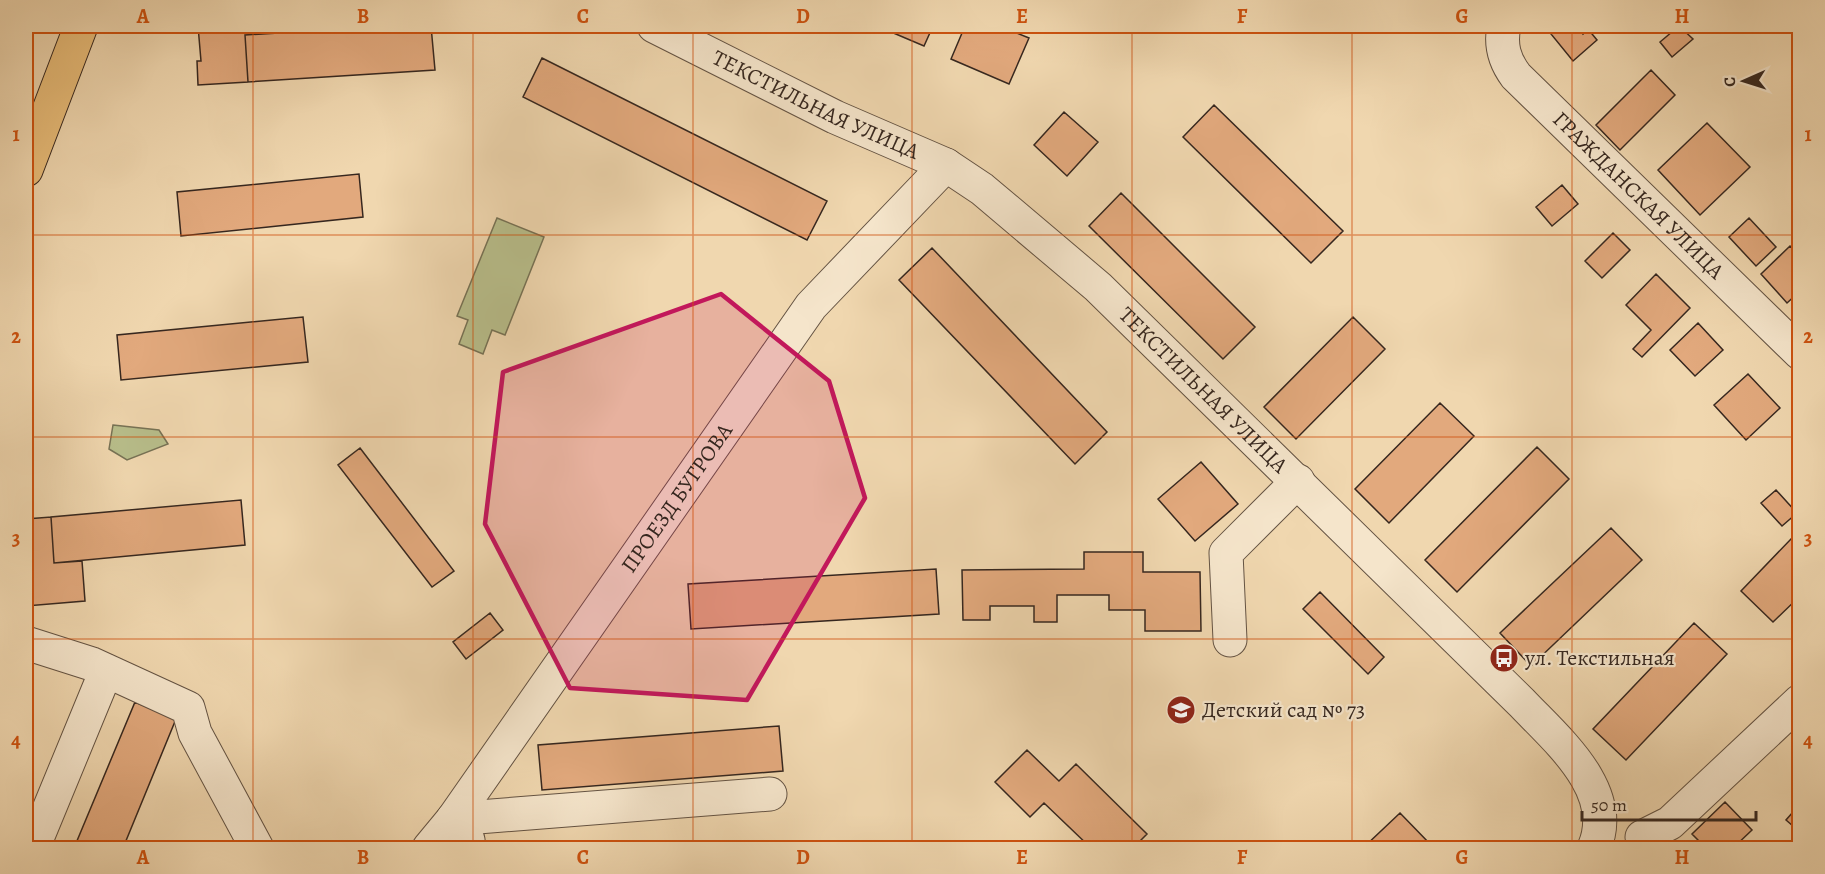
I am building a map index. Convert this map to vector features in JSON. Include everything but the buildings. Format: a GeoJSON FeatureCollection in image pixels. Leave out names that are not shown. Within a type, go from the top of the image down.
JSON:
{"type":"FeatureCollection","features":[{"type":"Feature","properties":{"kind":"main road"},"geometry":{"type":"LineString","coordinates":[[26,170],[81,26]]}},
{"type":"Feature","properties":{"kind":"street","name":"ТЕКСТИЛЬНАЯ УЛИЦА"},"geometry":{"type":"LineString","coordinates":[[654,26],[835,117],[946,165],[982,189],[1098,287],[1522,703],[1572,757],[1590,781],[1598,811],[1597,842],[1648,843]]}},
{"type":"Feature","properties":{"kind":"street","name":"ГРАЖДАНСКАЯ УЛИЦА"},"geometry":{"type":"LineString","coordinates":[[1504,26],[1501,41],[1506,63],[1516,76],[1800,353]]}},
{"type":"Feature","properties":{"kind":"street","name":"ПРОЕЗД БУГРОВА"},"geometry":{"type":"LineString","coordinates":[[429,849],[453,819],[810,306],[946,165]]}},
{"type":"Feature","properties":{"kind":"street"},"geometry":{"type":"LineString","coordinates":[[1230,640],[1226,553],[1298,481]]}},
{"type":"Feature","properties":{"kind":"street"},"geometry":{"type":"LineString","coordinates":[[26,643],[92,664],[188,708],[195,733],[257,849]]}},
{"type":"Feature","properties":{"kind":"street"},"geometry":{"type":"LineString","coordinates":[[33,849],[105,671]]}},
{"type":"Feature","properties":{"kind":"street"},"geometry":{"type":"LineString","coordinates":[[1648,843],[1800,701]]}},
{"type":"Feature","properties":{"kind":"street"},"geometry":{"type":"LineString","coordinates":[[453,819],[770,794]]}},
{"type":"Feature","properties":{"kind":"street"},"geometry":{"type":"LineString","coordinates":[[453,819],[468,840],[469,849]]}},
{"type":"Feature","properties":{"kind":"highlighted area"},"geometry":{"type":"Polygon","coordinates":[[[721,294],[829,381],[865,498],[747,700],[570,688],[485,524],[503,372],[721,294]]]}},
{"type":"Feature","properties":{"kind":"green space"},"geometry":{"type":"Polygon","coordinates":[[[497,218],[544,237],[505,335],[492,330],[483,354],[459,344],[468,320],[457,316],[497,218]]]}},
{"type":"Feature","properties":{"kind":"green space"},"geometry":{"type":"Polygon","coordinates":[[[113,425],[159,430],[168,444],[127,460],[109,449],[113,425]]]}},
{"type":"Feature","properties":{"kind":"place","name":"ул. Текстильная"},"geometry":{"type":"Point","coordinates":[1504,658]}},
{"type":"Feature","properties":{"kind":"place","name":"Детский сад № 73"},"geometry":{"type":"Point","coordinates":[1181,710]}}]}
